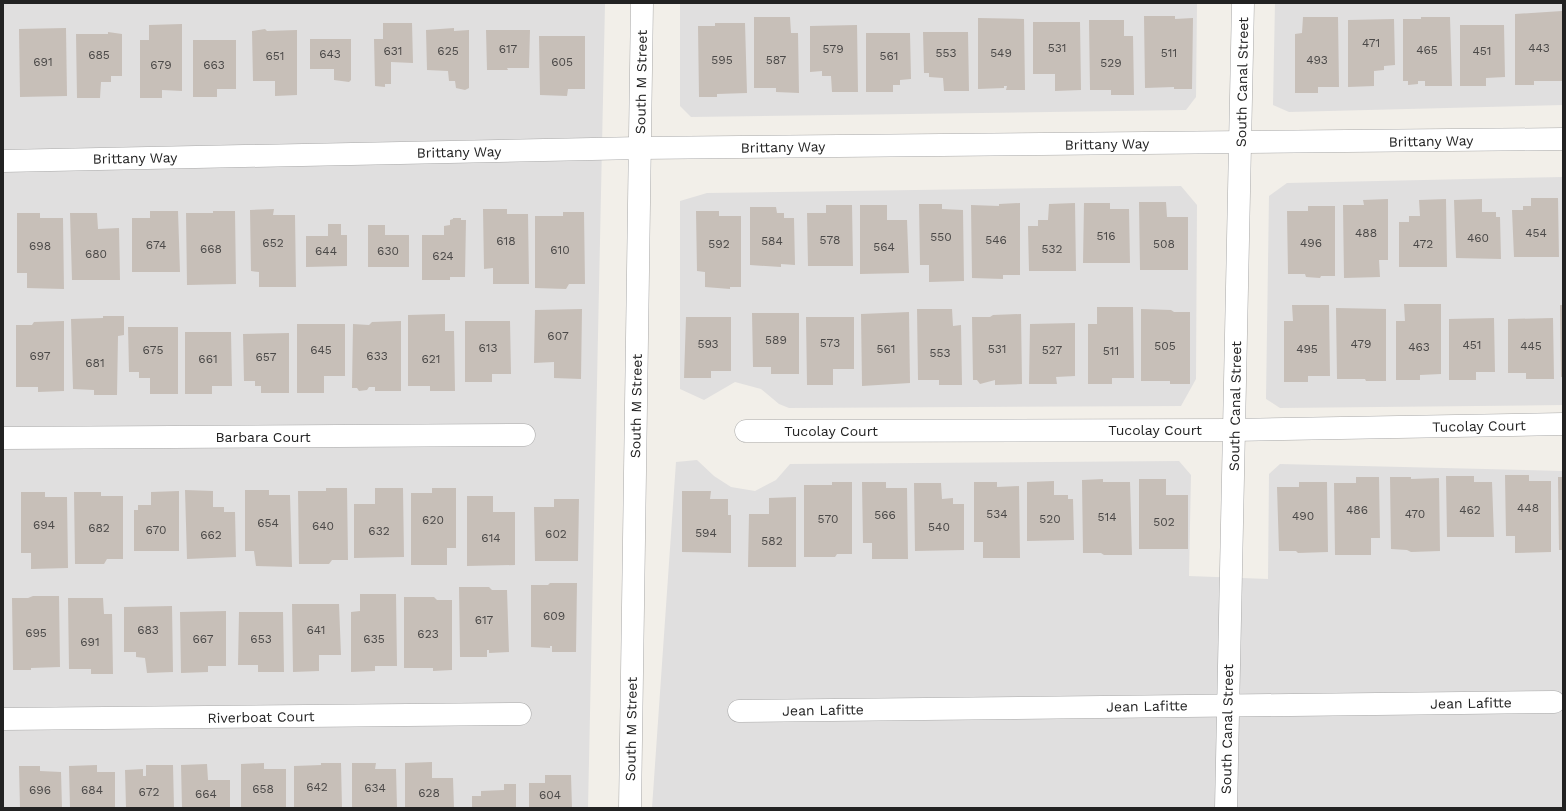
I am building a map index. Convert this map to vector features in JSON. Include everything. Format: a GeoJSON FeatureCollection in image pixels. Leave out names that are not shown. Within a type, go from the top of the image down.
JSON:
{"type":"FeatureCollection","features":[{"type":"Feature","properties":{"kind":"street","name":"South M Street"},"geometry":{"type":"LineString","coordinates":[[630,808],[642,3]]}},
{"type":"Feature","properties":{"kind":"street","name":"South Canal Street"},"geometry":{"type":"LineString","coordinates":[[1226,808],[1243,3]]}},
{"type":"Feature","properties":{"kind":"street","name":"Brittany Way"},"geometry":{"type":"LineString","coordinates":[[3,160],[640,148],[1563,139]]}},
{"type":"Feature","properties":{"kind":"street","name":"Tucolay Court"},"geometry":{"type":"LineString","coordinates":[[746,431],[1234,430],[1563,424]]}},
{"type":"Feature","properties":{"kind":"street","name":"Barbara Court"},"geometry":{"type":"LineString","coordinates":[[3,438],[524,435]]}},
{"type":"Feature","properties":{"kind":"street","name":"Jean Lafitte"},"geometry":{"type":"LineString","coordinates":[[739,711],[1554,702]]}},
{"type":"Feature","properties":{"kind":"street","name":"Riverboat Court"},"geometry":{"type":"LineString","coordinates":[[3,719],[520,714]]}},
{"type":"Feature","properties":{"kind":"shaded area"},"geometry":{"type":"Polygon","coordinates":[[[3,3],[605,3],[588,808],[3,808],[3,3]]]}},
{"type":"Feature","properties":{"kind":"shaded area"},"geometry":{"type":"Polygon","coordinates":[[[680,3],[1197,3],[1196,97],[1186,110],[691,117],[680,106],[680,3]]]}},
{"type":"Feature","properties":{"kind":"shaded area"},"geometry":{"type":"Polygon","coordinates":[[[1275,3],[1563,3],[1563,105],[1289,112],[1273,105],[1275,3]]]}},
{"type":"Feature","properties":{"kind":"shaded area"},"geometry":{"type":"Polygon","coordinates":[[[1563,177],[1563,405],[1280,408],[1266,399],[1269,196],[1287,183],[1563,177]]]}},
{"type":"Feature","properties":{"kind":"shaded area"},"geometry":{"type":"Polygon","coordinates":[[[1181,186],[1197,205],[1196,379],[1181,406],[789,408],[779,404],[761,389],[735,382],[704,400],[680,389],[680,201],[707,193],[1181,186]]]}},
{"type":"Feature","properties":{"kind":"shaded area"},"geometry":{"type":"Polygon","coordinates":[[[697,460],[714,476],[731,487],[755,491],[776,480],[790,464],[1179,461],[1191,475],[1189,576],[1268,579],[1269,474],[1280,464],[1563,471],[1563,808],[652,808],[676,462],[697,460]]]}},
{"type":"Feature","properties":{"kind":"building"},"geometry":{"type":"Polygon","coordinates":[[[1562,11],[1563,81],[1534,81],[1534,85],[1515,85],[1515,14],[1562,11]]]}},
{"type":"Feature","properties":{"kind":"building"},"geometry":{"type":"Polygon","coordinates":[[[1144,16],[1175,16],[1175,19],[1193,18],[1192,89],[1174,89],[1174,87],[1145,88],[1144,16]]]}},
{"type":"Feature","properties":{"kind":"building"},"geometry":{"type":"Polygon","coordinates":[[[754,17],[790,17],[791,33],[798,33],[799,93],[776,92],[776,88],[754,88],[754,17]]]}},
{"type":"Feature","properties":{"kind":"building"},"geometry":{"type":"Polygon","coordinates":[[[1303,17],[1338,17],[1339,87],[1318,87],[1318,93],[1295,93],[1295,34],[1302,33],[1303,17]]]}},
{"type":"Feature","properties":{"kind":"building"},"geometry":{"type":"Polygon","coordinates":[[[1421,17],[1450,17],[1452,86],[1425,86],[1425,81],[1418,81],[1418,84],[1408,85],[1408,81],[1403,81],[1403,19],[1421,19],[1421,17]]]}},
{"type":"Feature","properties":{"kind":"building"},"geometry":{"type":"Polygon","coordinates":[[[978,18],[1024,19],[1025,90],[1006,90],[1007,86],[1004,86],[1004,88],[978,89],[978,18]]]}},
{"type":"Feature","properties":{"kind":"building"},"geometry":{"type":"Polygon","coordinates":[[[1394,19],[1395,65],[1384,66],[1384,70],[1374,71],[1374,86],[1348,87],[1348,20],[1394,19]]]}},
{"type":"Feature","properties":{"kind":"building"},"geometry":{"type":"Polygon","coordinates":[[[1089,20],[1124,20],[1124,36],[1133,36],[1134,95],[1111,95],[1111,90],[1090,90],[1089,20]]]}},
{"type":"Feature","properties":{"kind":"building"},"geometry":{"type":"Polygon","coordinates":[[[1033,22],[1080,22],[1081,90],[1055,91],[1055,74],[1033,74],[1033,22]]]}},
{"type":"Feature","properties":{"kind":"building"},"geometry":{"type":"Polygon","coordinates":[[[383,23],[412,23],[413,63],[391,62],[391,84],[385,84],[385,87],[375,86],[374,39],[383,39],[383,23]]]}},
{"type":"Feature","properties":{"kind":"building"},"geometry":{"type":"Polygon","coordinates":[[[715,23],[745,23],[747,93],[717,94],[717,97],[699,97],[698,26],[715,26],[715,23]]]}},
{"type":"Feature","properties":{"kind":"building"},"geometry":{"type":"Polygon","coordinates":[[[182,24],[182,91],[162,90],[162,98],[140,98],[140,40],[149,40],[149,25],[182,24]]]}},
{"type":"Feature","properties":{"kind":"building"},"geometry":{"type":"Polygon","coordinates":[[[857,25],[858,92],[832,92],[831,76],[822,76],[822,71],[810,72],[810,26],[857,25]]]}},
{"type":"Feature","properties":{"kind":"building"},"geometry":{"type":"Polygon","coordinates":[[[1460,25],[1504,25],[1505,77],[1486,78],[1486,86],[1460,86],[1460,25]]]}},
{"type":"Feature","properties":{"kind":"building"},"geometry":{"type":"Polygon","coordinates":[[[66,28],[67,96],[20,97],[19,29],[66,28]]]}},
{"type":"Feature","properties":{"kind":"building"},"geometry":{"type":"Polygon","coordinates":[[[454,28],[454,31],[469,30],[469,88],[465,90],[456,88],[455,81],[449,81],[448,71],[427,70],[426,30],[454,28]]]}},
{"type":"Feature","properties":{"kind":"building"},"geometry":{"type":"Polygon","coordinates":[[[265,29],[267,31],[297,30],[297,95],[275,96],[275,81],[253,81],[252,31],[265,29]]]}},
{"type":"Feature","properties":{"kind":"building"},"geometry":{"type":"Polygon","coordinates":[[[486,30],[530,30],[529,68],[487,70],[486,30]]]}},
{"type":"Feature","properties":{"kind":"building"},"geometry":{"type":"Polygon","coordinates":[[[108,32],[122,34],[122,76],[111,76],[111,82],[101,82],[100,98],[77,98],[76,34],[108,34],[108,32]]]}},
{"type":"Feature","properties":{"kind":"building"},"geometry":{"type":"Polygon","coordinates":[[[923,32],[968,32],[969,91],[944,91],[943,78],[929,77],[929,73],[924,73],[923,32]]]}},
{"type":"Feature","properties":{"kind":"building"},"geometry":{"type":"Polygon","coordinates":[[[866,33],[910,33],[911,79],[900,80],[900,85],[893,85],[893,92],[866,92],[866,33]]]}},
{"type":"Feature","properties":{"kind":"building"},"geometry":{"type":"Polygon","coordinates":[[[539,36],[585,36],[585,89],[568,89],[567,96],[540,95],[539,36]]]}},
{"type":"Feature","properties":{"kind":"building"},"geometry":{"type":"Polygon","coordinates":[[[310,39],[351,39],[351,80],[349,82],[334,80],[334,69],[310,69],[310,39]]]}},
{"type":"Feature","properties":{"kind":"building"},"geometry":{"type":"Polygon","coordinates":[[[193,40],[236,40],[236,89],[217,89],[217,97],[193,97],[193,40]]]}},
{"type":"Feature","properties":{"kind":"building"},"geometry":{"type":"Polygon","coordinates":[[[1531,198],[1558,198],[1559,257],[1514,257],[1512,210],[1523,210],[1523,206],[1531,206],[1531,198]]]}},
{"type":"Feature","properties":{"kind":"building"},"geometry":{"type":"Polygon","coordinates":[[[1388,199],[1388,260],[1379,260],[1380,277],[1344,278],[1343,205],[1364,205],[1363,200],[1388,199]]]}},
{"type":"Feature","properties":{"kind":"building"},"geometry":{"type":"Polygon","coordinates":[[[1446,199],[1447,267],[1399,267],[1399,222],[1409,222],[1409,216],[1420,216],[1419,200],[1446,199]]]}},
{"type":"Feature","properties":{"kind":"building"},"geometry":{"type":"Polygon","coordinates":[[[1482,199],[1482,212],[1496,212],[1496,217],[1500,217],[1501,259],[1456,258],[1454,200],[1482,199]]]}},
{"type":"Feature","properties":{"kind":"building"},"geometry":{"type":"Polygon","coordinates":[[[1139,202],[1166,202],[1167,217],[1188,217],[1188,270],[1140,270],[1139,202]]]}},
{"type":"Feature","properties":{"kind":"building"},"geometry":{"type":"Polygon","coordinates":[[[1020,203],[1020,275],[1003,275],[1003,279],[972,278],[971,205],[999,206],[999,204],[1020,203]]]}},
{"type":"Feature","properties":{"kind":"building"},"geometry":{"type":"Polygon","coordinates":[[[1075,203],[1076,271],[1029,271],[1028,226],[1038,226],[1038,220],[1048,220],[1049,204],[1075,203]]]}},
{"type":"Feature","properties":{"kind":"building"},"geometry":{"type":"Polygon","coordinates":[[[1084,203],[1110,203],[1110,209],[1129,209],[1130,263],[1083,263],[1084,203]]]}},
{"type":"Feature","properties":{"kind":"building"},"geometry":{"type":"Polygon","coordinates":[[[919,204],[942,204],[942,209],[963,210],[964,281],[929,282],[929,265],[920,265],[919,204]]]}},
{"type":"Feature","properties":{"kind":"building"},"geometry":{"type":"Polygon","coordinates":[[[826,205],[852,205],[853,266],[808,266],[807,213],[826,213],[826,205]]]}},
{"type":"Feature","properties":{"kind":"building"},"geometry":{"type":"Polygon","coordinates":[[[860,205],[887,205],[887,220],[907,220],[909,273],[860,274],[860,205]]]}},
{"type":"Feature","properties":{"kind":"building"},"geometry":{"type":"Polygon","coordinates":[[[1308,206],[1335,206],[1335,276],[1321,276],[1320,278],[1306,277],[1305,274],[1288,274],[1287,211],[1308,211],[1308,206]]]}},
{"type":"Feature","properties":{"kind":"building"},"geometry":{"type":"Polygon","coordinates":[[[750,207],[776,207],[777,213],[784,213],[784,218],[794,218],[795,265],[781,264],[781,267],[750,265],[750,207]]]}},
{"type":"Feature","properties":{"kind":"building"},"geometry":{"type":"Polygon","coordinates":[[[274,209],[273,215],[295,215],[296,287],[259,287],[259,272],[251,271],[250,210],[274,209]]]}},
{"type":"Feature","properties":{"kind":"building"},"geometry":{"type":"Polygon","coordinates":[[[483,209],[507,209],[507,214],[528,214],[529,284],[493,284],[493,268],[484,269],[483,209]]]}},
{"type":"Feature","properties":{"kind":"building"},"geometry":{"type":"Polygon","coordinates":[[[150,211],[178,211],[180,272],[132,272],[132,218],[150,218],[150,211]]]}},
{"type":"Feature","properties":{"kind":"building"},"geometry":{"type":"Polygon","coordinates":[[[213,211],[235,211],[236,284],[187,285],[186,213],[213,213],[213,211]]]}},
{"type":"Feature","properties":{"kind":"building"},"geometry":{"type":"Polygon","coordinates":[[[696,211],[719,211],[719,216],[741,216],[741,287],[730,287],[730,289],[705,287],[705,272],[697,271],[696,211]]]}},
{"type":"Feature","properties":{"kind":"building"},"geometry":{"type":"Polygon","coordinates":[[[563,212],[584,212],[585,284],[569,284],[566,289],[535,288],[535,216],[563,216],[563,212]]]}},
{"type":"Feature","properties":{"kind":"building"},"geometry":{"type":"Polygon","coordinates":[[[17,213],[40,213],[40,218],[63,218],[64,289],[27,288],[27,273],[17,273],[17,213]]]}},
{"type":"Feature","properties":{"kind":"building"},"geometry":{"type":"Polygon","coordinates":[[[70,213],[97,213],[98,229],[119,228],[120,280],[72,280],[70,213]]]}},
{"type":"Feature","properties":{"kind":"building"},"geometry":{"type":"Polygon","coordinates":[[[453,218],[461,218],[461,220],[466,220],[465,277],[450,277],[450,280],[422,280],[422,235],[444,235],[444,226],[450,225],[450,220],[453,218]]]}},
{"type":"Feature","properties":{"kind":"building"},"geometry":{"type":"Polygon","coordinates":[[[328,224],[341,224],[341,235],[347,235],[347,266],[306,267],[306,236],[328,236],[328,224]]]}},
{"type":"Feature","properties":{"kind":"building"},"geometry":{"type":"Polygon","coordinates":[[[368,225],[385,225],[385,235],[409,235],[409,267],[368,267],[368,225]]]}},
{"type":"Feature","properties":{"kind":"building"},"geometry":{"type":"Polygon","coordinates":[[[1404,304],[1441,304],[1441,374],[1420,375],[1420,380],[1396,380],[1396,321],[1405,321],[1404,304]]]}},
{"type":"Feature","properties":{"kind":"building"},"geometry":{"type":"Polygon","coordinates":[[[1292,305],[1329,305],[1330,376],[1308,376],[1308,382],[1284,382],[1284,321],[1293,321],[1292,305]]]}},
{"type":"Feature","properties":{"kind":"building"},"geometry":{"type":"Polygon","coordinates":[[[1560,305],[1563,305],[1563,377],[1561,377],[1560,305]]]}},
{"type":"Feature","properties":{"kind":"building"},"geometry":{"type":"Polygon","coordinates":[[[1097,307],[1133,307],[1134,378],[1112,378],[1112,384],[1088,384],[1088,324],[1097,324],[1097,307]]]}},
{"type":"Feature","properties":{"kind":"building"},"geometry":{"type":"Polygon","coordinates":[[[1336,308],[1386,309],[1386,381],[1337,379],[1336,308]]]}},
{"type":"Feature","properties":{"kind":"building"},"geometry":{"type":"Polygon","coordinates":[[[582,309],[581,379],[554,378],[554,362],[534,363],[535,310],[582,309]]]}},
{"type":"Feature","properties":{"kind":"building"},"geometry":{"type":"Polygon","coordinates":[[[917,309],[952,309],[953,326],[961,325],[962,385],[939,385],[939,380],[918,380],[917,309]]]}},
{"type":"Feature","properties":{"kind":"building"},"geometry":{"type":"Polygon","coordinates":[[[1141,309],[1190,312],[1190,384],[1170,384],[1170,381],[1141,381],[1141,309]]]}},
{"type":"Feature","properties":{"kind":"building"},"geometry":{"type":"Polygon","coordinates":[[[909,312],[910,383],[862,386],[861,314],[909,312]]]}},
{"type":"Feature","properties":{"kind":"building"},"geometry":{"type":"Polygon","coordinates":[[[752,313],[799,313],[799,374],[771,374],[771,367],[753,367],[752,313]]]}},
{"type":"Feature","properties":{"kind":"building"},"geometry":{"type":"Polygon","coordinates":[[[445,314],[445,331],[454,331],[455,391],[430,391],[430,386],[408,386],[408,315],[445,314]]]}},
{"type":"Feature","properties":{"kind":"building"},"geometry":{"type":"Polygon","coordinates":[[[1021,314],[1022,384],[995,385],[995,380],[980,384],[977,380],[973,380],[972,317],[1021,314]]]}},
{"type":"Feature","properties":{"kind":"building"},"geometry":{"type":"Polygon","coordinates":[[[103,316],[124,316],[124,335],[118,336],[117,395],[94,395],[94,390],[73,389],[71,319],[103,318],[103,316]]]}},
{"type":"Feature","properties":{"kind":"building"},"geometry":{"type":"Polygon","coordinates":[[[686,317],[731,317],[731,371],[711,371],[711,378],[684,378],[686,317]]]}},
{"type":"Feature","properties":{"kind":"building"},"geometry":{"type":"Polygon","coordinates":[[[806,317],[854,317],[854,369],[833,369],[833,385],[807,385],[806,317]]]}},
{"type":"Feature","properties":{"kind":"building"},"geometry":{"type":"Polygon","coordinates":[[[1494,318],[1495,372],[1476,372],[1476,380],[1449,380],[1449,319],[1494,318]]]}},
{"type":"Feature","properties":{"kind":"building"},"geometry":{"type":"Polygon","coordinates":[[[1553,318],[1554,379],[1526,379],[1526,373],[1508,373],[1508,319],[1553,318]]]}},
{"type":"Feature","properties":{"kind":"building"},"geometry":{"type":"Polygon","coordinates":[[[64,321],[64,391],[38,392],[38,387],[16,387],[16,325],[32,325],[34,322],[64,321]]]}},
{"type":"Feature","properties":{"kind":"building"},"geometry":{"type":"Polygon","coordinates":[[[401,321],[401,391],[375,391],[375,387],[369,387],[367,390],[359,391],[357,388],[352,388],[353,324],[369,325],[372,322],[401,321]]]}},
{"type":"Feature","properties":{"kind":"building"},"geometry":{"type":"Polygon","coordinates":[[[465,321],[510,321],[511,374],[492,374],[492,382],[465,382],[465,321]]]}},
{"type":"Feature","properties":{"kind":"building"},"geometry":{"type":"Polygon","coordinates":[[[1075,323],[1075,376],[1056,377],[1057,384],[1029,384],[1030,324],[1075,323]]]}},
{"type":"Feature","properties":{"kind":"building"},"geometry":{"type":"Polygon","coordinates":[[[297,324],[345,324],[345,376],[324,376],[324,393],[297,393],[297,324]]]}},
{"type":"Feature","properties":{"kind":"building"},"geometry":{"type":"Polygon","coordinates":[[[128,327],[178,327],[178,394],[150,394],[150,378],[139,378],[139,372],[129,372],[128,327]]]}},
{"type":"Feature","properties":{"kind":"building"},"geometry":{"type":"Polygon","coordinates":[[[185,332],[231,332],[232,386],[212,386],[212,394],[185,394],[185,332]]]}},
{"type":"Feature","properties":{"kind":"building"},"geometry":{"type":"Polygon","coordinates":[[[289,333],[289,393],[261,393],[261,386],[255,386],[255,381],[244,381],[243,334],[289,333]]]}},
{"type":"Feature","properties":{"kind":"building"},"geometry":{"type":"Polygon","coordinates":[[[1505,475],[1529,475],[1529,481],[1551,481],[1551,552],[1515,553],[1515,536],[1506,536],[1505,475]]]}},
{"type":"Feature","properties":{"kind":"building"},"geometry":{"type":"Polygon","coordinates":[[[1446,476],[1474,476],[1474,482],[1492,482],[1494,537],[1447,537],[1446,476]]]}},
{"type":"Feature","properties":{"kind":"building"},"geometry":{"type":"Polygon","coordinates":[[[1356,477],[1379,477],[1380,538],[1371,538],[1371,555],[1335,555],[1334,483],[1356,483],[1356,477]]]}},
{"type":"Feature","properties":{"kind":"building"},"geometry":{"type":"Polygon","coordinates":[[[1390,477],[1411,477],[1411,479],[1439,478],[1440,551],[1411,552],[1407,550],[1391,549],[1390,477]]]}},
{"type":"Feature","properties":{"kind":"building"},"geometry":{"type":"Polygon","coordinates":[[[1558,477],[1563,477],[1563,550],[1559,550],[1558,477]]]}},
{"type":"Feature","properties":{"kind":"building"},"geometry":{"type":"Polygon","coordinates":[[[1103,479],[1103,482],[1130,482],[1132,555],[1083,553],[1082,480],[1103,479]]]}},
{"type":"Feature","properties":{"kind":"building"},"geometry":{"type":"Polygon","coordinates":[[[1139,479],[1166,479],[1166,495],[1188,495],[1188,549],[1139,549],[1139,479]]]}},
{"type":"Feature","properties":{"kind":"building"},"geometry":{"type":"Polygon","coordinates":[[[1054,481],[1054,495],[1068,495],[1068,499],[1073,499],[1074,540],[1027,541],[1027,482],[1054,481]]]}},
{"type":"Feature","properties":{"kind":"building"},"geometry":{"type":"Polygon","coordinates":[[[832,482],[852,482],[852,554],[837,554],[835,557],[804,557],[804,485],[832,485],[832,482]]]}},
{"type":"Feature","properties":{"kind":"building"},"geometry":{"type":"Polygon","coordinates":[[[862,482],[886,482],[886,488],[907,488],[908,559],[872,559],[872,543],[863,543],[862,482]]]}},
{"type":"Feature","properties":{"kind":"building"},"geometry":{"type":"Polygon","coordinates":[[[974,482],[997,482],[997,487],[1019,486],[1020,558],[983,558],[983,542],[974,542],[974,482]]]}},
{"type":"Feature","properties":{"kind":"building"},"geometry":{"type":"Polygon","coordinates":[[[1299,482],[1327,482],[1328,552],[1298,553],[1296,551],[1279,551],[1277,487],[1299,487],[1299,482]]]}},
{"type":"Feature","properties":{"kind":"building"},"geometry":{"type":"Polygon","coordinates":[[[914,483],[941,483],[942,499],[953,498],[953,504],[964,504],[964,550],[915,551],[914,483]]]}},
{"type":"Feature","properties":{"kind":"building"},"geometry":{"type":"Polygon","coordinates":[[[326,488],[347,488],[348,560],[332,560],[329,564],[299,564],[298,491],[326,491],[326,488]]]}},
{"type":"Feature","properties":{"kind":"building"},"geometry":{"type":"Polygon","coordinates":[[[375,488],[403,488],[404,557],[354,558],[354,504],[375,504],[375,488]]]}},
{"type":"Feature","properties":{"kind":"building"},"geometry":{"type":"Polygon","coordinates":[[[432,488],[456,488],[456,548],[447,548],[447,565],[411,565],[411,493],[432,493],[432,488]]]}},
{"type":"Feature","properties":{"kind":"building"},"geometry":{"type":"Polygon","coordinates":[[[185,490],[213,491],[213,507],[224,507],[224,512],[235,512],[236,557],[187,559],[185,490]]]}},
{"type":"Feature","properties":{"kind":"building"},"geometry":{"type":"Polygon","coordinates":[[[245,490],[269,490],[269,495],[290,495],[292,567],[256,566],[254,551],[245,551],[245,490]]]}},
{"type":"Feature","properties":{"kind":"building"},"geometry":{"type":"Polygon","coordinates":[[[179,491],[179,551],[134,551],[134,510],[138,510],[138,505],[151,505],[151,492],[179,491]]]}},
{"type":"Feature","properties":{"kind":"building"},"geometry":{"type":"Polygon","coordinates":[[[682,491],[711,491],[710,499],[728,499],[728,515],[731,515],[731,553],[682,552],[682,491]]]}},
{"type":"Feature","properties":{"kind":"building"},"geometry":{"type":"Polygon","coordinates":[[[21,492],[45,492],[45,497],[67,497],[68,568],[31,569],[31,553],[21,553],[21,492]]]}},
{"type":"Feature","properties":{"kind":"building"},"geometry":{"type":"Polygon","coordinates":[[[74,492],[101,492],[101,496],[123,496],[123,559],[107,559],[104,564],[75,564],[74,492]]]}},
{"type":"Feature","properties":{"kind":"building"},"geometry":{"type":"Polygon","coordinates":[[[467,496],[493,496],[493,512],[515,512],[515,565],[467,566],[467,496]]]}},
{"type":"Feature","properties":{"kind":"building"},"geometry":{"type":"Polygon","coordinates":[[[796,497],[796,567],[748,567],[749,514],[769,514],[769,498],[796,497]]]}},
{"type":"Feature","properties":{"kind":"building"},"geometry":{"type":"Polygon","coordinates":[[[554,499],[579,499],[578,561],[535,561],[534,507],[554,507],[554,499]]]}},
{"type":"Feature","properties":{"kind":"building"},"geometry":{"type":"Polygon","coordinates":[[[550,583],[577,583],[576,652],[552,652],[552,646],[550,646],[550,648],[531,647],[531,585],[548,585],[550,583]]]}},
{"type":"Feature","properties":{"kind":"building"},"geometry":{"type":"Polygon","coordinates":[[[459,587],[489,587],[492,590],[507,590],[509,652],[489,653],[489,650],[487,650],[487,657],[460,657],[459,587]]]}},
{"type":"Feature","properties":{"kind":"building"},"geometry":{"type":"Polygon","coordinates":[[[360,594],[396,594],[397,666],[375,666],[375,671],[351,672],[351,612],[360,611],[360,594]]]}},
{"type":"Feature","properties":{"kind":"building"},"geometry":{"type":"Polygon","coordinates":[[[33,596],[59,596],[60,667],[13,670],[12,598],[28,598],[33,596]]]}},
{"type":"Feature","properties":{"kind":"building"},"geometry":{"type":"Polygon","coordinates":[[[404,597],[434,597],[437,600],[452,600],[452,670],[433,671],[433,668],[404,668],[404,597]]]}},
{"type":"Feature","properties":{"kind":"building"},"geometry":{"type":"Polygon","coordinates":[[[68,598],[103,598],[104,614],[112,614],[113,674],[91,674],[91,669],[69,669],[68,598]]]}},
{"type":"Feature","properties":{"kind":"building"},"geometry":{"type":"Polygon","coordinates":[[[292,604],[339,604],[341,655],[319,655],[319,671],[293,672],[292,604]]]}},
{"type":"Feature","properties":{"kind":"building"},"geometry":{"type":"Polygon","coordinates":[[[172,606],[173,672],[147,673],[145,658],[136,657],[136,652],[124,652],[124,607],[172,606]]]}},
{"type":"Feature","properties":{"kind":"building"},"geometry":{"type":"Polygon","coordinates":[[[226,611],[226,666],[208,666],[208,672],[181,673],[180,612],[226,611]]]}},
{"type":"Feature","properties":{"kind":"building"},"geometry":{"type":"Polygon","coordinates":[[[239,612],[283,612],[284,672],[258,672],[258,665],[238,665],[239,612]]]}},
{"type":"Feature","properties":{"kind":"building"},"geometry":{"type":"Polygon","coordinates":[[[432,762],[432,778],[453,778],[454,808],[405,808],[405,763],[432,762]]]}},
{"type":"Feature","properties":{"kind":"building"},"geometry":{"type":"Polygon","coordinates":[[[264,763],[264,769],[286,769],[286,808],[241,808],[241,764],[264,763]]]}},
{"type":"Feature","properties":{"kind":"building"},"geometry":{"type":"Polygon","coordinates":[[[321,763],[341,763],[342,808],[294,808],[294,766],[321,765],[321,763]]]}},
{"type":"Feature","properties":{"kind":"building"},"geometry":{"type":"Polygon","coordinates":[[[352,763],[376,763],[375,769],[396,769],[397,808],[352,808],[352,763]]]}},
{"type":"Feature","properties":{"kind":"building"},"geometry":{"type":"Polygon","coordinates":[[[207,764],[208,780],[230,780],[230,808],[182,808],[181,765],[207,764]]]}},
{"type":"Feature","properties":{"kind":"building"},"geometry":{"type":"Polygon","coordinates":[[[97,765],[97,772],[115,772],[115,808],[70,808],[69,766],[97,765]]]}},
{"type":"Feature","properties":{"kind":"building"},"geometry":{"type":"Polygon","coordinates":[[[146,765],[173,765],[174,808],[126,808],[125,770],[143,769],[143,776],[146,776],[146,765]]]}},
{"type":"Feature","properties":{"kind":"building"},"geometry":{"type":"Polygon","coordinates":[[[19,766],[40,766],[40,771],[61,772],[62,808],[20,808],[19,766]]]}},
{"type":"Feature","properties":{"kind":"building"},"geometry":{"type":"Polygon","coordinates":[[[545,775],[571,775],[572,808],[529,808],[529,783],[545,783],[545,775]]]}},
{"type":"Feature","properties":{"kind":"building"},"geometry":{"type":"Polygon","coordinates":[[[504,784],[516,784],[516,808],[472,808],[472,796],[481,796],[481,791],[504,790],[504,784]]]}}]}
